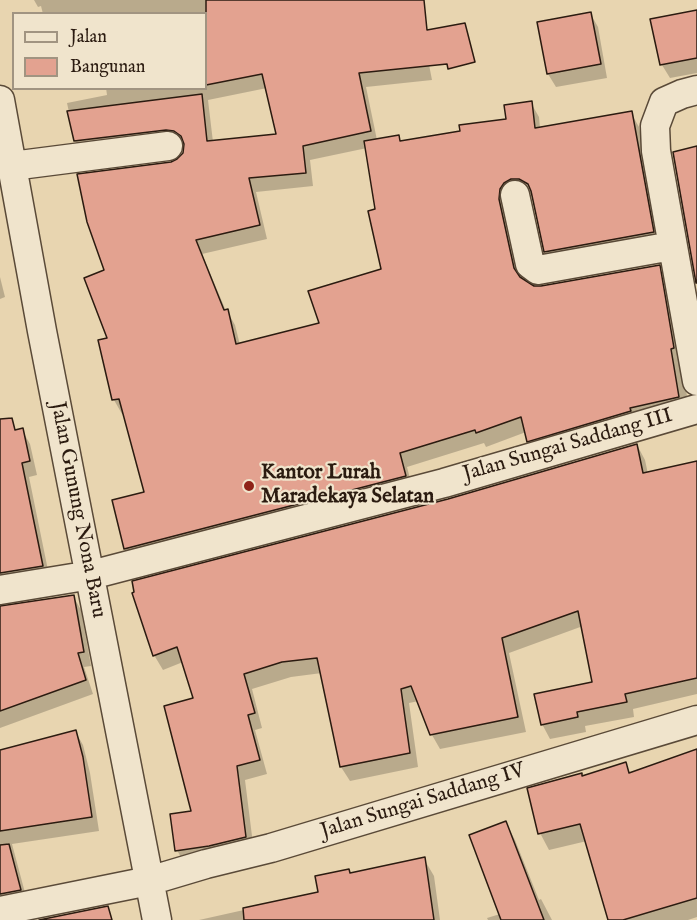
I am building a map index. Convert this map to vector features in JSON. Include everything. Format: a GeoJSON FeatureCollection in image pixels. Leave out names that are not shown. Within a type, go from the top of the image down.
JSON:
{"type":"FeatureCollection","features":[{"type":"Feature","properties":{"kind":"street"},"geometry":{"type":"LineString","coordinates":[[697,90],[664,102],[655,126],[656,151],[697,381]]}},
{"type":"Feature","properties":{"kind":"street","name":"Jalan Gunung Nona Baru"},"geometry":{"type":"LineString","coordinates":[[0,100],[64,446],[157,920]]}},
{"type":"Feature","properties":{"kind":"street"},"geometry":{"type":"LineString","coordinates":[[12,166],[168,146]]}},
{"type":"Feature","properties":{"kind":"street"},"geometry":{"type":"LineString","coordinates":[[515,195],[530,264],[538,270],[672,246]]}},
{"type":"Feature","properties":{"kind":"street","name":"Jalan Sungai Saddang III"},"geometry":{"type":"LineString","coordinates":[[0,590],[91,575],[444,483],[697,408]]}},
{"type":"Feature","properties":{"kind":"street","name":"Jalan Sungai Saddang IV"},"geometry":{"type":"LineString","coordinates":[[0,911],[149,881],[271,848],[697,720]]}},
{"type":"Feature","properties":{"kind":"building"},"geometry":{"type":"Polygon","coordinates":[[[206,0],[424,0],[427,30],[465,23],[475,62],[448,69],[447,64],[359,73],[371,131],[303,146],[306,173],[249,178],[260,225],[196,240],[224,310],[228,309],[236,344],[319,323],[308,291],[381,269],[368,211],[375,209],[364,141],[399,135],[400,141],[460,131],[459,125],[506,119],[504,105],[532,101],[535,128],[632,111],[654,232],[544,252],[528,184],[519,179],[511,179],[500,189],[499,199],[514,268],[520,277],[534,286],[660,265],[674,348],[671,349],[679,397],[630,408],[631,411],[527,442],[521,417],[476,433],[475,430],[400,453],[406,476],[124,549],[112,500],[144,492],[119,399],[112,400],[98,340],[107,338],[84,278],[104,270],[87,222],[77,174],[171,162],[183,153],[184,144],[181,136],[174,131],[166,130],[74,141],[67,111],[202,94],[207,141],[276,134],[262,74],[207,85],[206,0]]]}},
{"type":"Feature","properties":{"kind":"building"},"geometry":{"type":"Polygon","coordinates":[[[697,10],[697,58],[660,65],[650,19],[697,10]]]}},
{"type":"Feature","properties":{"kind":"building"},"geometry":{"type":"Polygon","coordinates":[[[591,12],[601,64],[547,74],[537,22],[591,12]]]}},
{"type":"Feature","properties":{"kind":"building"},"geometry":{"type":"Polygon","coordinates":[[[697,146],[697,283],[696,283],[673,152],[697,146]]]}},
{"type":"Feature","properties":{"kind":"building"},"geometry":{"type":"Polygon","coordinates":[[[12,418],[15,430],[23,428],[30,461],[22,463],[43,566],[0,573],[0,419],[12,418]]]}},
{"type":"Feature","properties":{"kind":"building"},"geometry":{"type":"Polygon","coordinates":[[[637,444],[643,473],[697,461],[697,678],[625,694],[627,702],[577,712],[578,717],[541,725],[534,694],[592,682],[578,611],[502,638],[518,717],[430,735],[411,686],[401,689],[410,753],[340,767],[317,658],[282,662],[244,674],[255,713],[248,715],[260,760],[237,766],[246,837],[175,851],[170,814],[191,811],[164,706],[193,698],[177,647],[153,656],[132,593],[134,592],[132,581],[448,499],[637,444]]]}},
{"type":"Feature","properties":{"kind":"building"},"geometry":{"type":"Polygon","coordinates":[[[74,595],[84,652],[78,653],[86,680],[0,711],[0,606],[74,595]]]}},
{"type":"Feature","properties":{"kind":"building"},"geometry":{"type":"Polygon","coordinates":[[[76,730],[83,757],[92,817],[0,831],[0,750],[76,730]]]}},
{"type":"Feature","properties":{"kind":"building"},"geometry":{"type":"Polygon","coordinates":[[[697,749],[697,898],[623,920],[608,920],[580,824],[538,834],[527,788],[582,773],[582,776],[626,762],[629,773],[697,749]]]}},
{"type":"Feature","properties":{"kind":"building"},"geometry":{"type":"Polygon","coordinates":[[[506,821],[544,920],[501,920],[469,835],[506,821]]]}},
{"type":"Feature","properties":{"kind":"building"},"geometry":{"type":"Polygon","coordinates":[[[9,844],[21,890],[0,894],[0,845],[9,844]]]}},
{"type":"Feature","properties":{"kind":"building"},"geometry":{"type":"Polygon","coordinates":[[[425,857],[434,920],[244,920],[243,908],[318,892],[315,876],[349,869],[350,873],[425,857]]]}},
{"type":"Feature","properties":{"kind":"building"},"geometry":{"type":"Polygon","coordinates":[[[108,906],[112,920],[39,920],[108,906]]]}},
{"type":"Feature","properties":{"kind":"place","name":"Kantor Lurah Maradekaya Selatan"},"geometry":{"type":"Point","coordinates":[249,486]}}]}
